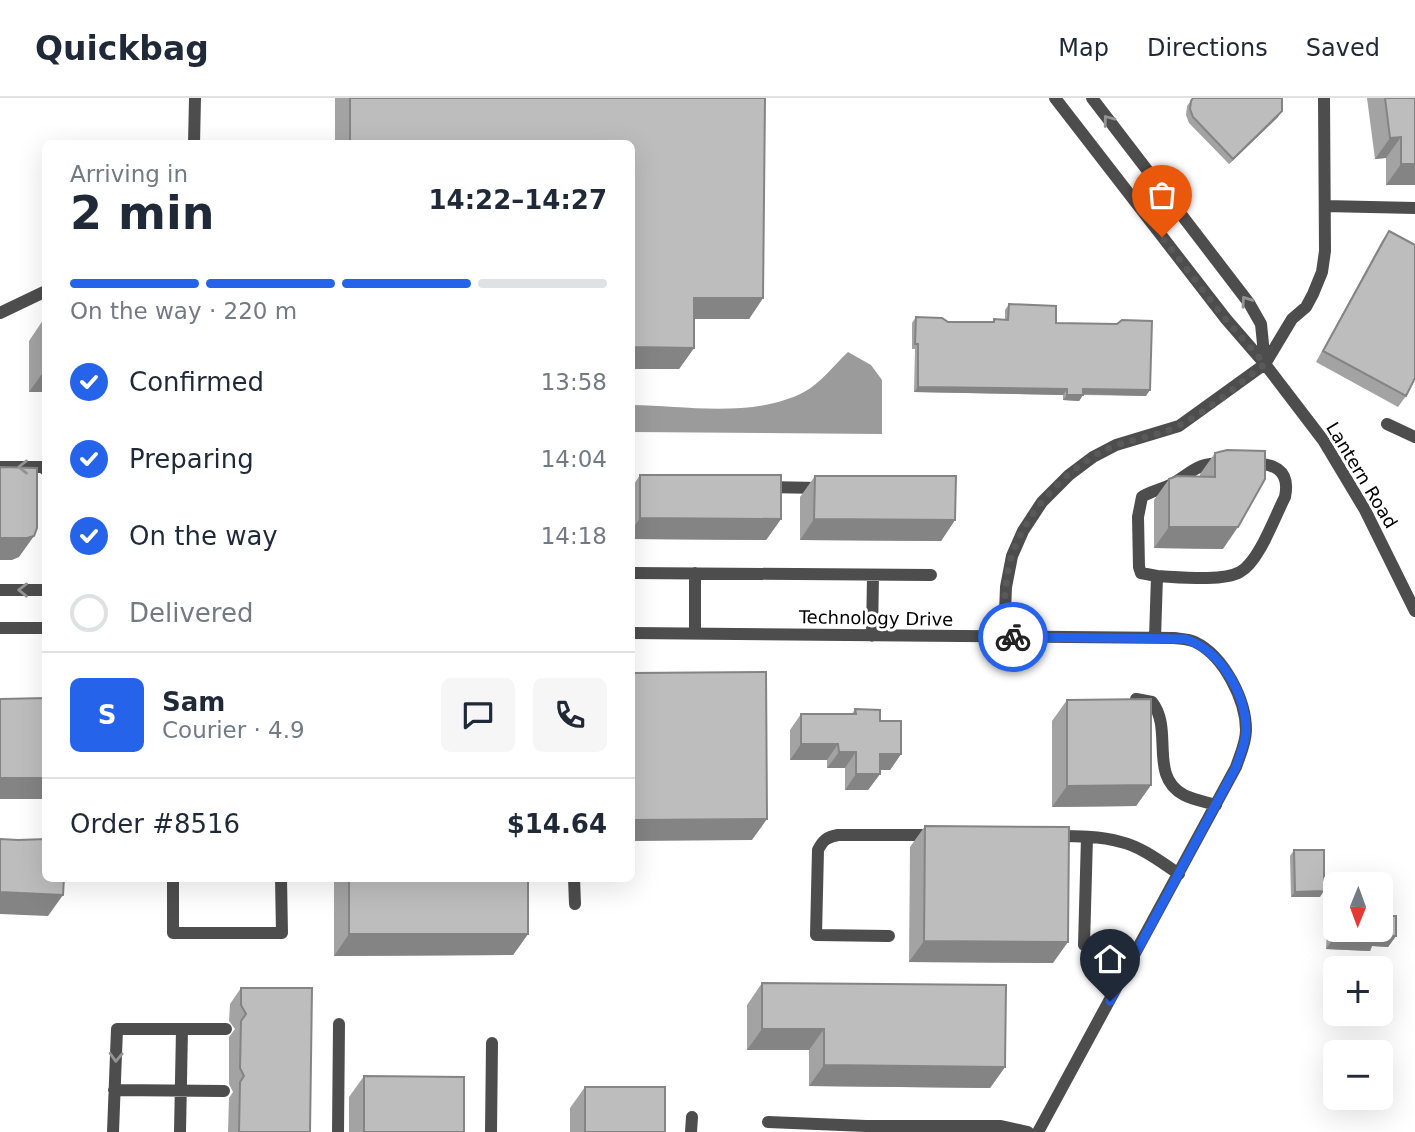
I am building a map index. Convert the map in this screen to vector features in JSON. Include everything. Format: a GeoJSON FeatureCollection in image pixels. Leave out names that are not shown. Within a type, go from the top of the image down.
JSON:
{"type":"FeatureCollection","features":[{"type":"Feature","properties":{"kind":"street"},"geometry":{"type":"LineString","coordinates":[[194,140],[195,98]]}},
{"type":"Feature","properties":{"kind":"street","name":"Lantern Road"},"geometry":{"type":"LineString","coordinates":[[1055,98],[1226,320],[1265,364],[1336,460],[1365,510],[1415,611]]}},
{"type":"Feature","properties":{"kind":"street"},"geometry":{"type":"LineString","coordinates":[[1092,98],[1249,303],[1261,324],[1265,364]]}},
{"type":"Feature","properties":{"kind":"street"},"geometry":{"type":"LineString","coordinates":[[1004,637],[1004,603],[1012,556],[1023,531],[1042,502],[1076,469],[1103,451],[1179,426],[1265,364],[1292,319],[1306,307],[1317,287],[1325,251],[1324,98]]}},
{"type":"Feature","properties":{"kind":"street"},"geometry":{"type":"LineString","coordinates":[[1325,206],[1415,208]]}},
{"type":"Feature","properties":{"kind":"street"},"geometry":{"type":"LineString","coordinates":[[0,313],[42,293]]}},
{"type":"Feature","properties":{"kind":"street"},"geometry":{"type":"LineString","coordinates":[[1387,424],[1415,437]]}},
{"type":"Feature","properties":{"kind":"street"},"geometry":{"type":"LineString","coordinates":[[1208,463],[1265,463],[1277,468],[1284,475],[1287,486],[1285,497],[1251,563],[1239,573],[1226,576],[1157,576],[1141,573],[1139,567],[1138,517],[1142,497],[1150,491],[1170,485],[1197,466],[1208,463]]}},
{"type":"Feature","properties":{"kind":"street"},"geometry":{"type":"LineString","coordinates":[[0,467],[42,467]]}},
{"type":"Feature","properties":{"kind":"street"},"geometry":{"type":"LineString","coordinates":[[757,487],[827,488]]}},
{"type":"Feature","properties":{"kind":"street"},"geometry":{"type":"LineString","coordinates":[[635,573],[931,575]]}},
{"type":"Feature","properties":{"kind":"street"},"geometry":{"type":"LineString","coordinates":[[695,573],[695,634]]}},
{"type":"Feature","properties":{"kind":"street"},"geometry":{"type":"LineString","coordinates":[[872,636],[873,575]]}},
{"type":"Feature","properties":{"kind":"street"},"geometry":{"type":"LineString","coordinates":[[1157,576],[1158,638]]}},
{"type":"Feature","properties":{"kind":"street"},"geometry":{"type":"LineString","coordinates":[[0,590],[42,590]]}},
{"type":"Feature","properties":{"kind":"street"},"geometry":{"type":"LineString","coordinates":[[0,628],[42,628]]}},
{"type":"Feature","properties":{"kind":"street","name":"Technology Drive"},"geometry":{"type":"LineString","coordinates":[[635,633],[1158,638],[1196,643],[1227,672],[1241,702],[1246,730],[1236,767],[1038,1132]]}},
{"type":"Feature","properties":{"kind":"street"},"geometry":{"type":"LineString","coordinates":[[1128,700],[1142,699],[1152,702],[1160,712],[1163,728],[1163,768],[1171,784],[1184,795],[1216,805]]}},
{"type":"Feature","properties":{"kind":"street"},"geometry":{"type":"LineString","coordinates":[[890,936],[816,935],[818,850],[822,841],[838,835],[950,835]]}},
{"type":"Feature","properties":{"kind":"street"},"geometry":{"type":"LineString","coordinates":[[1044,836],[1087,837],[1121,842],[1149,855],[1179,874]]}},
{"type":"Feature","properties":{"kind":"street"},"geometry":{"type":"LineString","coordinates":[[1084,945],[1087,837]]}},
{"type":"Feature","properties":{"kind":"street"},"geometry":{"type":"LineString","coordinates":[[173,882],[173,933],[282,933],[281,882]]}},
{"type":"Feature","properties":{"kind":"street"},"geometry":{"type":"LineString","coordinates":[[575,882],[575,904]]}},
{"type":"Feature","properties":{"kind":"street"},"geometry":{"type":"LineString","coordinates":[[338,1132],[339,1024]]}},
{"type":"Feature","properties":{"kind":"street"},"geometry":{"type":"LineString","coordinates":[[113,1132],[117,1029],[226,1030]]}},
{"type":"Feature","properties":{"kind":"street"},"geometry":{"type":"LineString","coordinates":[[180,1132],[182,1029]]}},
{"type":"Feature","properties":{"kind":"street"},"geometry":{"type":"LineString","coordinates":[[491,1132],[492,1043]]}},
{"type":"Feature","properties":{"kind":"street"},"geometry":{"type":"LineString","coordinates":[[114,1090],[224,1091]]}},
{"type":"Feature","properties":{"kind":"street"},"geometry":{"type":"LineString","coordinates":[[691,1132],[692,1118]]}},
{"type":"Feature","properties":{"kind":"street"},"geometry":{"type":"LineString","coordinates":[[768,1122],[866,1126],[1001,1126],[1028,1132]]}},
{"type":"Feature","properties":{"kind":"shaded area"},"geometry":{"type":"Polygon","coordinates":[[[848,352],[871,365],[882,380],[882,434],[635,432],[635,405],[742,408],[785,400],[816,384],[848,352]]]}},
{"type":"Feature","properties":{"kind":"building"},"geometry":{"type":"Polygon","coordinates":[[[350,98],[765,98],[763,298],[694,298],[694,348],[635,347],[635,140],[350,140],[350,98]]]}},
{"type":"Feature","properties":{"kind":"building"},"geometry":{"type":"Polygon","coordinates":[[[1193,98],[1282,98],[1282,111],[1233,159],[1193,117],[1190,109],[1193,98]]]}},
{"type":"Feature","properties":{"kind":"building"},"geometry":{"type":"Polygon","coordinates":[[[1385,98],[1415,98],[1415,164],[1401,164],[1401,137],[1390,138],[1385,98]]]}},
{"type":"Feature","properties":{"kind":"building"},"geometry":{"type":"Polygon","coordinates":[[[1389,231],[1415,245],[1415,378],[1406,396],[1323,351],[1389,231]]]}},
{"type":"Feature","properties":{"kind":"building"},"geometry":{"type":"Polygon","coordinates":[[[1009,304],[1056,306],[1056,323],[1117,324],[1122,320],[1152,321],[1150,390],[1083,389],[1083,395],[1067,395],[1067,389],[918,387],[916,317],[942,318],[948,322],[994,322],[994,319],[1008,320],[1009,304]]]}},
{"type":"Feature","properties":{"kind":"building"},"geometry":{"type":"Polygon","coordinates":[[[1227,450],[1265,451],[1265,479],[1238,527],[1169,527],[1169,479],[1177,476],[1215,477],[1215,453],[1227,450]]]}},
{"type":"Feature","properties":{"kind":"building"},"geometry":{"type":"Polygon","coordinates":[[[0,467],[37,468],[37,528],[34,536],[0,538],[0,467]]]}},
{"type":"Feature","properties":{"kind":"building"},"geometry":{"type":"Polygon","coordinates":[[[640,475],[781,475],[781,519],[640,518],[640,475]]]}},
{"type":"Feature","properties":{"kind":"building"},"geometry":{"type":"Polygon","coordinates":[[[815,476],[956,476],[955,520],[814,519],[815,476]]]}},
{"type":"Feature","properties":{"kind":"building"},"geometry":{"type":"Polygon","coordinates":[[[766,672],[767,819],[635,820],[635,673],[766,672]]]}},
{"type":"Feature","properties":{"kind":"building"},"geometry":{"type":"Polygon","coordinates":[[[42,698],[42,778],[0,778],[0,699],[42,698]]]}},
{"type":"Feature","properties":{"kind":"building"},"geometry":{"type":"Polygon","coordinates":[[[1151,699],[1151,785],[1067,786],[1067,700],[1151,699]]]}},
{"type":"Feature","properties":{"kind":"building"},"geometry":{"type":"Polygon","coordinates":[[[855,709],[880,710],[880,721],[901,721],[901,754],[880,754],[880,774],[856,774],[856,752],[839,752],[838,744],[801,744],[801,714],[856,714],[855,709]]]}},
{"type":"Feature","properties":{"kind":"building"},"geometry":{"type":"Polygon","coordinates":[[[925,826],[1069,827],[1068,942],[924,941],[925,826]]]}},
{"type":"Feature","properties":{"kind":"building"},"geometry":{"type":"Polygon","coordinates":[[[0,839],[42,839],[42,882],[64,882],[63,895],[0,892],[0,839]]]}},
{"type":"Feature","properties":{"kind":"building"},"geometry":{"type":"Polygon","coordinates":[[[1294,850],[1324,850],[1323,891],[1295,892],[1294,850]]]}},
{"type":"Feature","properties":{"kind":"building"},"geometry":{"type":"Polygon","coordinates":[[[349,882],[528,882],[528,934],[349,934],[349,882]]]}},
{"type":"Feature","properties":{"kind":"building"},"geometry":{"type":"Polygon","coordinates":[[[1393,916],[1396,916],[1396,936],[1393,936],[1393,916]]]}},
{"type":"Feature","properties":{"kind":"building"},"geometry":{"type":"Polygon","coordinates":[[[762,983],[1006,985],[1005,1067],[824,1065],[824,1029],[762,1029],[762,983]]]}},
{"type":"Feature","properties":{"kind":"building"},"geometry":{"type":"Polygon","coordinates":[[[241,988],[312,988],[310,1132],[239,1132],[240,1082],[244,1076],[240,1068],[241,1021],[246,1014],[241,1005],[241,988]]]}},
{"type":"Feature","properties":{"kind":"building"},"geometry":{"type":"Polygon","coordinates":[[[364,1076],[464,1077],[464,1132],[364,1132],[364,1076]]]}},
{"type":"Feature","properties":{"kind":"building"},"geometry":{"type":"Polygon","coordinates":[[[585,1087],[665,1087],[665,1132],[585,1132],[585,1087]]]}},
{"type":"Feature","properties":{"kind":"way so far"},"geometry":{"type":"LineString","coordinates":[[1013,637],[1004,637],[1007,577],[1018,540],[1042,502],[1069,475],[1093,457],[1116,445],[1179,426],[1265,364],[1240,338],[1162,237]]}},
{"type":"Feature","properties":{"kind":"route"},"geometry":{"type":"LineString","coordinates":[[1013,637],[1185,639],[1196,643],[1227,672],[1244,711],[1245,741],[1236,767],[1110,1001]]}}]}
